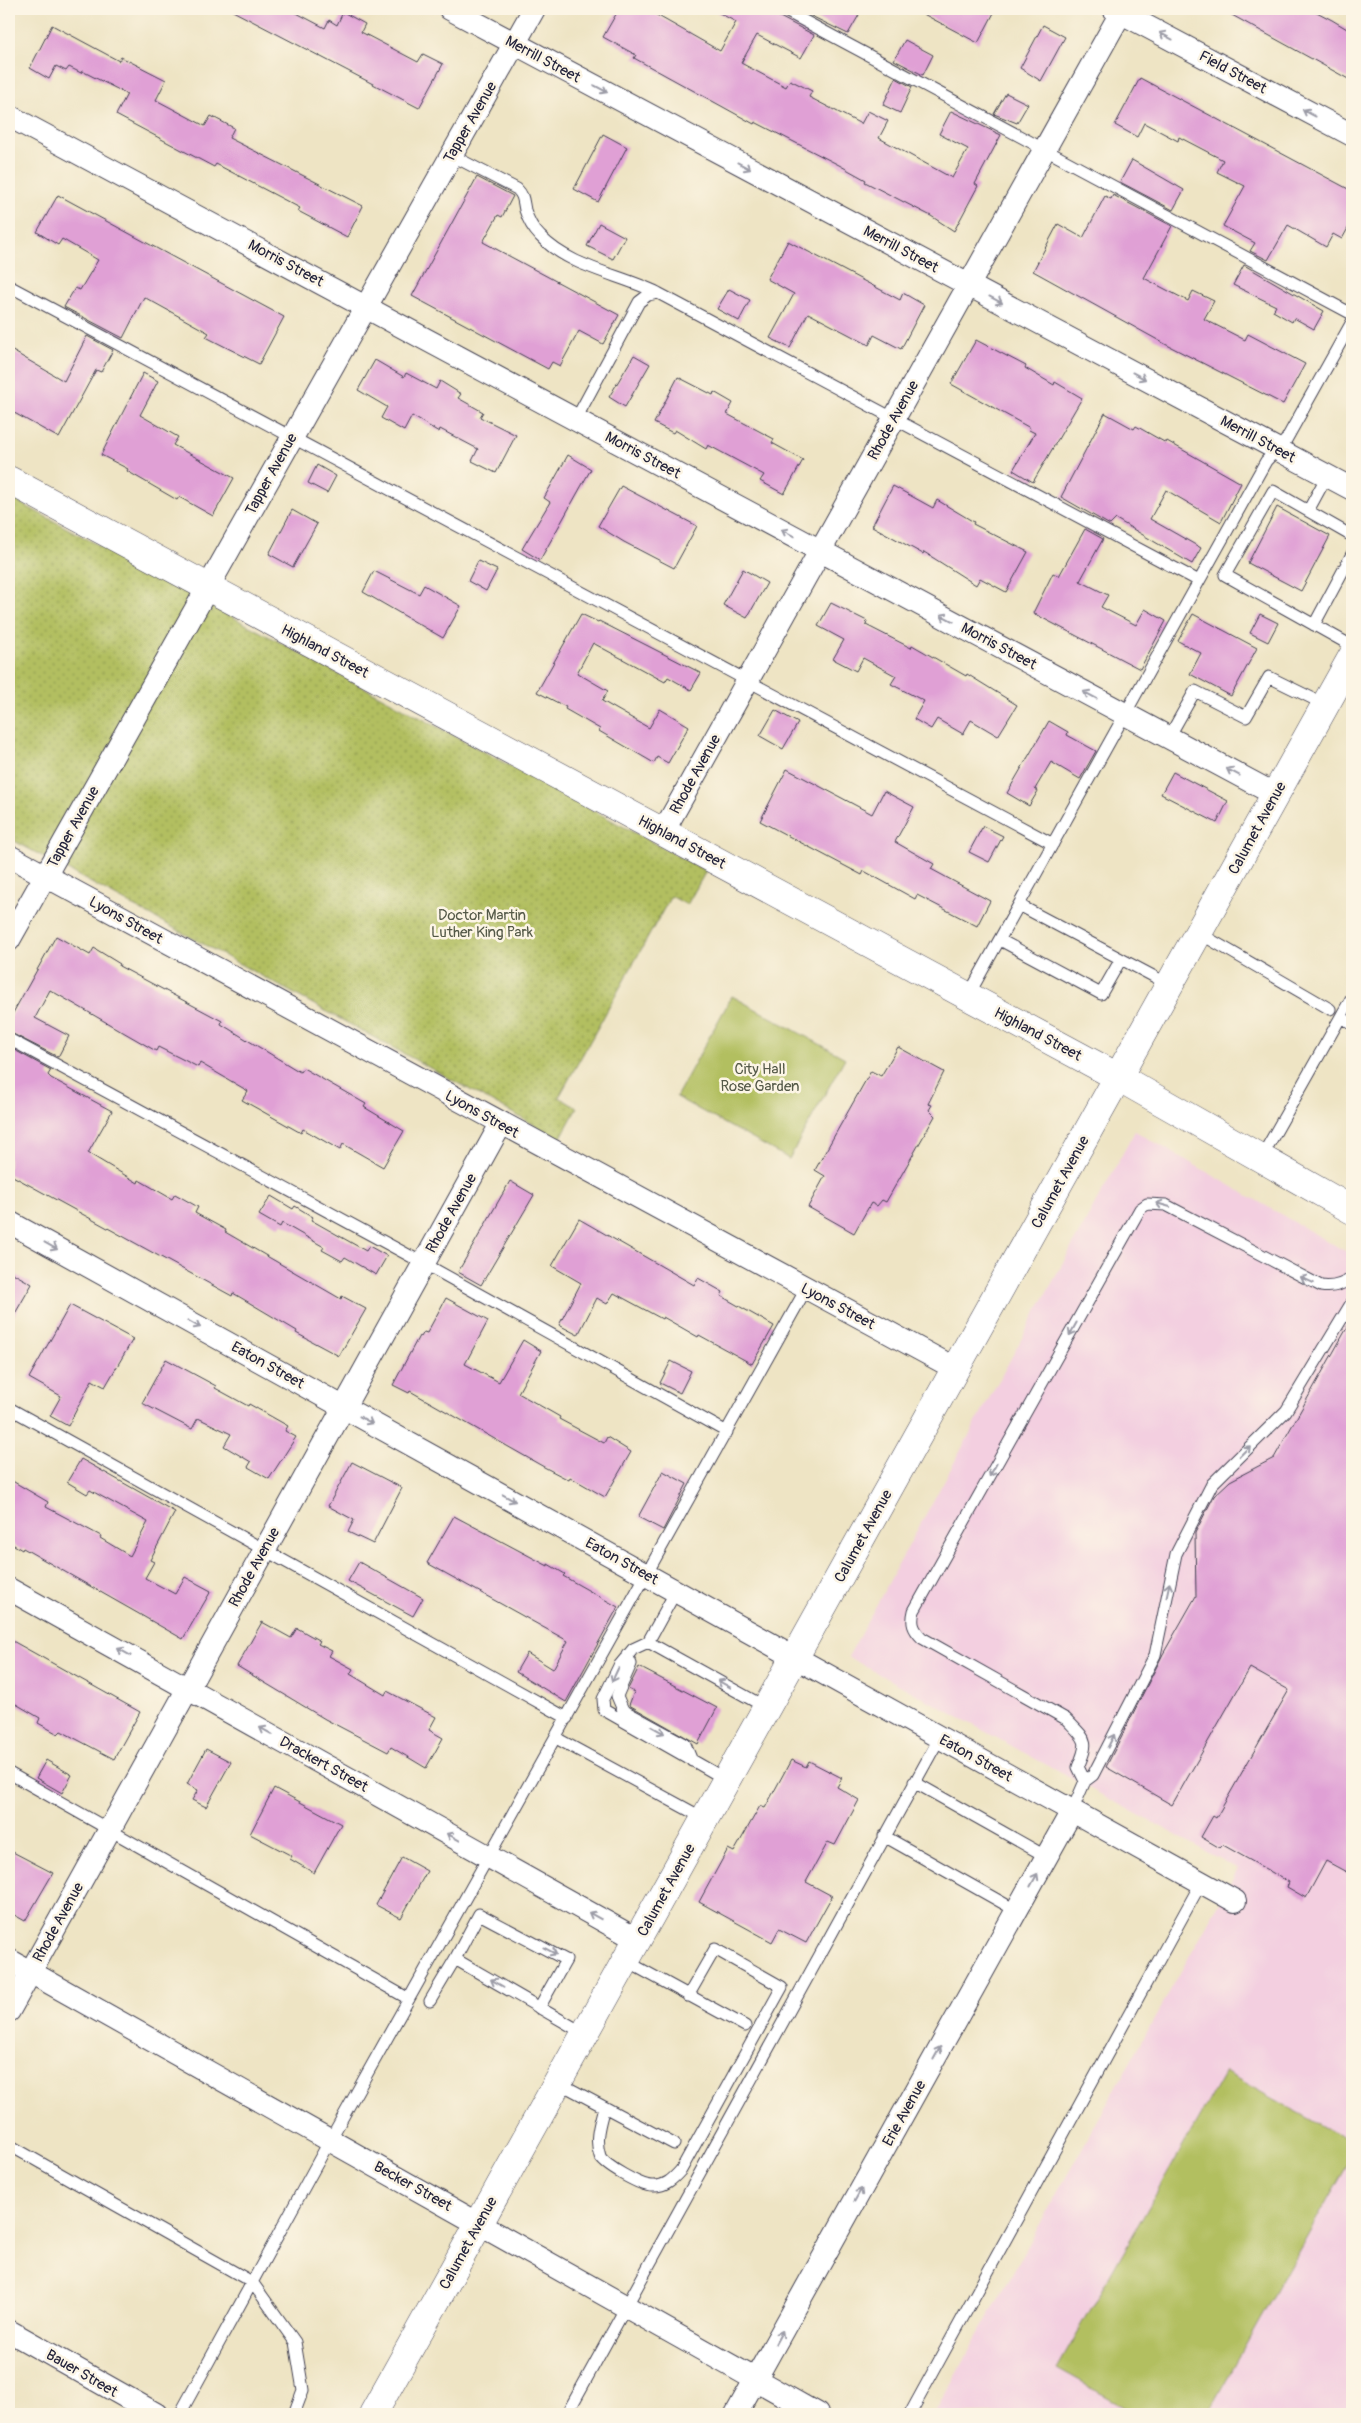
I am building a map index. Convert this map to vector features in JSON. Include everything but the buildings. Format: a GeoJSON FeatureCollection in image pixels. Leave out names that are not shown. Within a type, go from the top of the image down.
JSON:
{"type":"FeatureCollection","features":[{"type":"Feature","properties":{"kind":"main road","name":"Highland Street"},"geometry":{"type":"LineString","coordinates":[[9,480],[1118,1077],[1352,1210]]}},
{"type":"Feature","properties":{"kind":"main road","name":"Calumet Avenue"},"geometry":{"type":"LineString","coordinates":[[373,2414],[1352,657]]}},
{"type":"Feature","properties":{"kind":"street","name":"Merrill Street"},"geometry":{"type":"LineString","coordinates":[[450,9],[1352,489]]}},
{"type":"Feature","properties":{"kind":"street","name":"Tapper Avenue"},"geometry":{"type":"LineString","coordinates":[[9,940],[534,9]]}},
{"type":"Feature","properties":{"kind":"street","name":"Rhode Avenue"},"geometry":{"type":"LineString","coordinates":[[663,832],[1044,149],[1119,10]]}},
{"type":"Feature","properties":{"kind":"street","name":"Field Street"},"geometry":{"type":"LineString","coordinates":[[1119,10],[1352,135]]}},
{"type":"Feature","properties":{"kind":"street","name":"Morris Street"},"geometry":{"type":"LineString","coordinates":[[9,116],[1276,795]]}},
{"type":"Feature","properties":{"kind":"street","name":"Lyons Street"},"geometry":{"type":"LineString","coordinates":[[9,856],[956,1369]]}},
{"type":"Feature","properties":{"kind":"street","name":"Rhode Avenue"},"geometry":{"type":"LineString","coordinates":[[9,2011],[342,1407],[501,1124]]}},
{"type":"Feature","properties":{"kind":"street","name":"Eaton Street"},"geometry":{"type":"LineString","coordinates":[[9,1222],[1235,1901]]}},
{"type":"Feature","properties":{"kind":"street","name":"Drackert Street"},"geometry":{"type":"LineString","coordinates":[[9,1589],[188,1687],[489,1857],[632,1951]]}},
{"type":"Feature","properties":{"kind":"street","name":"Erie Avenue"},"geometry":{"type":"LineString","coordinates":[[736,2414],[1072,1811]]}},
{"type":"Feature","properties":{"kind":"street","name":"Becker Street"},"geometry":{"type":"LineString","coordinates":[[9,1960],[817,2414]]}},
{"type":"Feature","properties":{"kind":"street","name":"Bauer Street"},"geometry":{"type":"LineString","coordinates":[[9,2331],[156,2414]]}},
{"type":"Feature","properties":{"kind":"lane"},"geometry":{"type":"LineString","coordinates":[[782,9],[1352,314]]}},
{"type":"Feature","properties":{"kind":"lane"},"geometry":{"type":"LineString","coordinates":[[451,155],[517,189],[522,194],[525,210],[532,227],[555,248],[587,266],[636,282],[658,293],[1199,581]]}},
{"type":"Feature","properties":{"kind":"lane"},"geometry":{"type":"LineString","coordinates":[[9,286],[1053,844]]}},
{"type":"Feature","properties":{"kind":"lane"},"geometry":{"type":"LineString","coordinates":[[576,419],[639,302],[648,295],[658,293]]}},
{"type":"Feature","properties":{"kind":"lane"},"geometry":{"type":"LineString","coordinates":[[968,996],[1266,461],[1286,440],[1352,322]]}},
{"type":"Feature","properties":{"kind":"lane"},"geometry":{"type":"LineString","coordinates":[[1308,511],[1327,476]]}},
{"type":"Feature","properties":{"kind":"lane"},"geometry":{"type":"LineString","coordinates":[[1352,536],[1273,491],[1225,575],[1352,646]]}},
{"type":"Feature","properties":{"kind":"lane"},"geometry":{"type":"LineString","coordinates":[[1314,625],[1351,561]]}},
{"type":"Feature","properties":{"kind":"lane"},"geometry":{"type":"LineString","coordinates":[[1169,737],[1195,691],[1246,717],[1269,677],[1326,706]]}},
{"type":"Feature","properties":{"kind":"lane"},"geometry":{"type":"LineString","coordinates":[[1019,905],[1170,985]]}},
{"type":"Feature","properties":{"kind":"lane"},"geometry":{"type":"LineString","coordinates":[[1199,933],[1330,1009]]}},
{"type":"Feature","properties":{"kind":"lane"},"geometry":{"type":"LineString","coordinates":[[1000,940],[1101,994],[1121,959]]}},
{"type":"Feature","properties":{"kind":"lane"},"geometry":{"type":"LineString","coordinates":[[1261,1158],[1352,996]]}},
{"type":"Feature","properties":{"kind":"lane"},"geometry":{"type":"LineString","coordinates":[[1340,1017],[1352,1024]]}},
{"type":"Feature","properties":{"kind":"lane"},"geometry":{"type":"LineString","coordinates":[[9,1039],[727,1432]]}},
{"type":"Feature","properties":{"kind":"lane"},"geometry":{"type":"LineString","coordinates":[[1086,1781],[1078,1767],[1086,1748],[1082,1736],[1072,1724],[922,1638],[914,1630],[911,1621],[914,1611],[1140,1209],[1147,1204],[1166,1205],[1321,1286],[1330,1288],[1343,1284],[1352,1278]]}},
{"type":"Feature","properties":{"kind":"lane"},"geometry":{"type":"LineString","coordinates":[[180,2414],[330,2140],[806,1289]]}},
{"type":"Feature","properties":{"kind":"lane"},"geometry":{"type":"LineString","coordinates":[[1072,1811],[1086,1781],[1093,1775],[1155,1655],[1176,1554],[1212,1484],[1286,1411],[1352,1302]]}},
{"type":"Feature","properties":{"kind":"lane"},"geometry":{"type":"LineString","coordinates":[[9,1408],[567,1718]]}},
{"type":"Feature","properties":{"kind":"lane"},"geometry":{"type":"LineString","coordinates":[[676,1591],[648,1642],[633,1649],[619,1666],[604,1699],[604,1710],[727,1780]]}},
{"type":"Feature","properties":{"kind":"lane"},"geometry":{"type":"LineString","coordinates":[[648,1642],[767,1708]]}},
{"type":"Feature","properties":{"kind":"lane"},"geometry":{"type":"LineString","coordinates":[[628,1654],[632,1664],[617,1696],[619,1704],[623,1710],[685,1744],[692,1761]]}},
{"type":"Feature","properties":{"kind":"lane"},"geometry":{"type":"LineString","coordinates":[[567,2414],[940,1737]]}},
{"type":"Feature","properties":{"kind":"lane"},"geometry":{"type":"LineString","coordinates":[[556,1738],[705,1819]]}},
{"type":"Feature","properties":{"kind":"lane"},"geometry":{"type":"LineString","coordinates":[[9,1773],[409,1999]]}},
{"type":"Feature","properties":{"kind":"lane"},"geometry":{"type":"LineString","coordinates":[[914,1782],[1047,1857]]}},
{"type":"Feature","properties":{"kind":"lane"},"geometry":{"type":"LineString","coordinates":[[884,1836],[1017,1911]]}},
{"type":"Feature","properties":{"kind":"lane"},"geometry":{"type":"LineString","coordinates":[[910,2414],[1201,1883]]}},
{"type":"Feature","properties":{"kind":"lane"},"geometry":{"type":"LineString","coordinates":[[430,2001],[479,1914],[566,1960],[539,2008]]}},
{"type":"Feature","properties":{"kind":"lane"},"geometry":{"type":"LineString","coordinates":[[604,2107],[596,2139],[600,2158],[607,2165],[651,2186],[671,2182],[681,2170],[782,1987],[715,1949],[688,1996]]}},
{"type":"Feature","properties":{"kind":"lane"},"geometry":{"type":"LineString","coordinates":[[632,1951],[688,1996],[745,2026]]}},
{"type":"Feature","properties":{"kind":"lane"},"geometry":{"type":"LineString","coordinates":[[455,1959],[585,2034]]}},
{"type":"Feature","properties":{"kind":"lane"},"geometry":{"type":"LineString","coordinates":[[559,2083],[674,2144]]}},
{"type":"Feature","properties":{"kind":"lane"},"geometry":{"type":"LineString","coordinates":[[9,2145],[252,2282],[295,2342],[303,2390],[294,2414]]}},
{"type":"Feature","properties":{"kind":"shaded area"},"geometry":{"type":"Polygon","coordinates":[[[1135,1131],[1352,1255],[1352,2414],[934,2414],[1238,1869],[848,1657],[1135,1131]]]}},
{"type":"Feature","properties":{"kind":"green space","name":"Doctor Martin Luther King Park"},"geometry":{"type":"Polygon","coordinates":[[[9,497],[706,871],[687,905],[671,896],[559,1097],[577,1108],[560,1139],[9,838],[9,497]]]}},
{"type":"Feature","properties":{"kind":"green space","name":"City Hall Rose Garden"},"geometry":{"type":"Polygon","coordinates":[[[732,996],[845,1058],[789,1159],[676,1097],[732,996]]]}},
{"type":"Feature","properties":{"kind":"green space"},"geometry":{"type":"Polygon","coordinates":[[[1225,2072],[1352,2143],[1352,2156],[1207,2414],[1138,2414],[1057,2369],[1225,2072]]]}}]}
